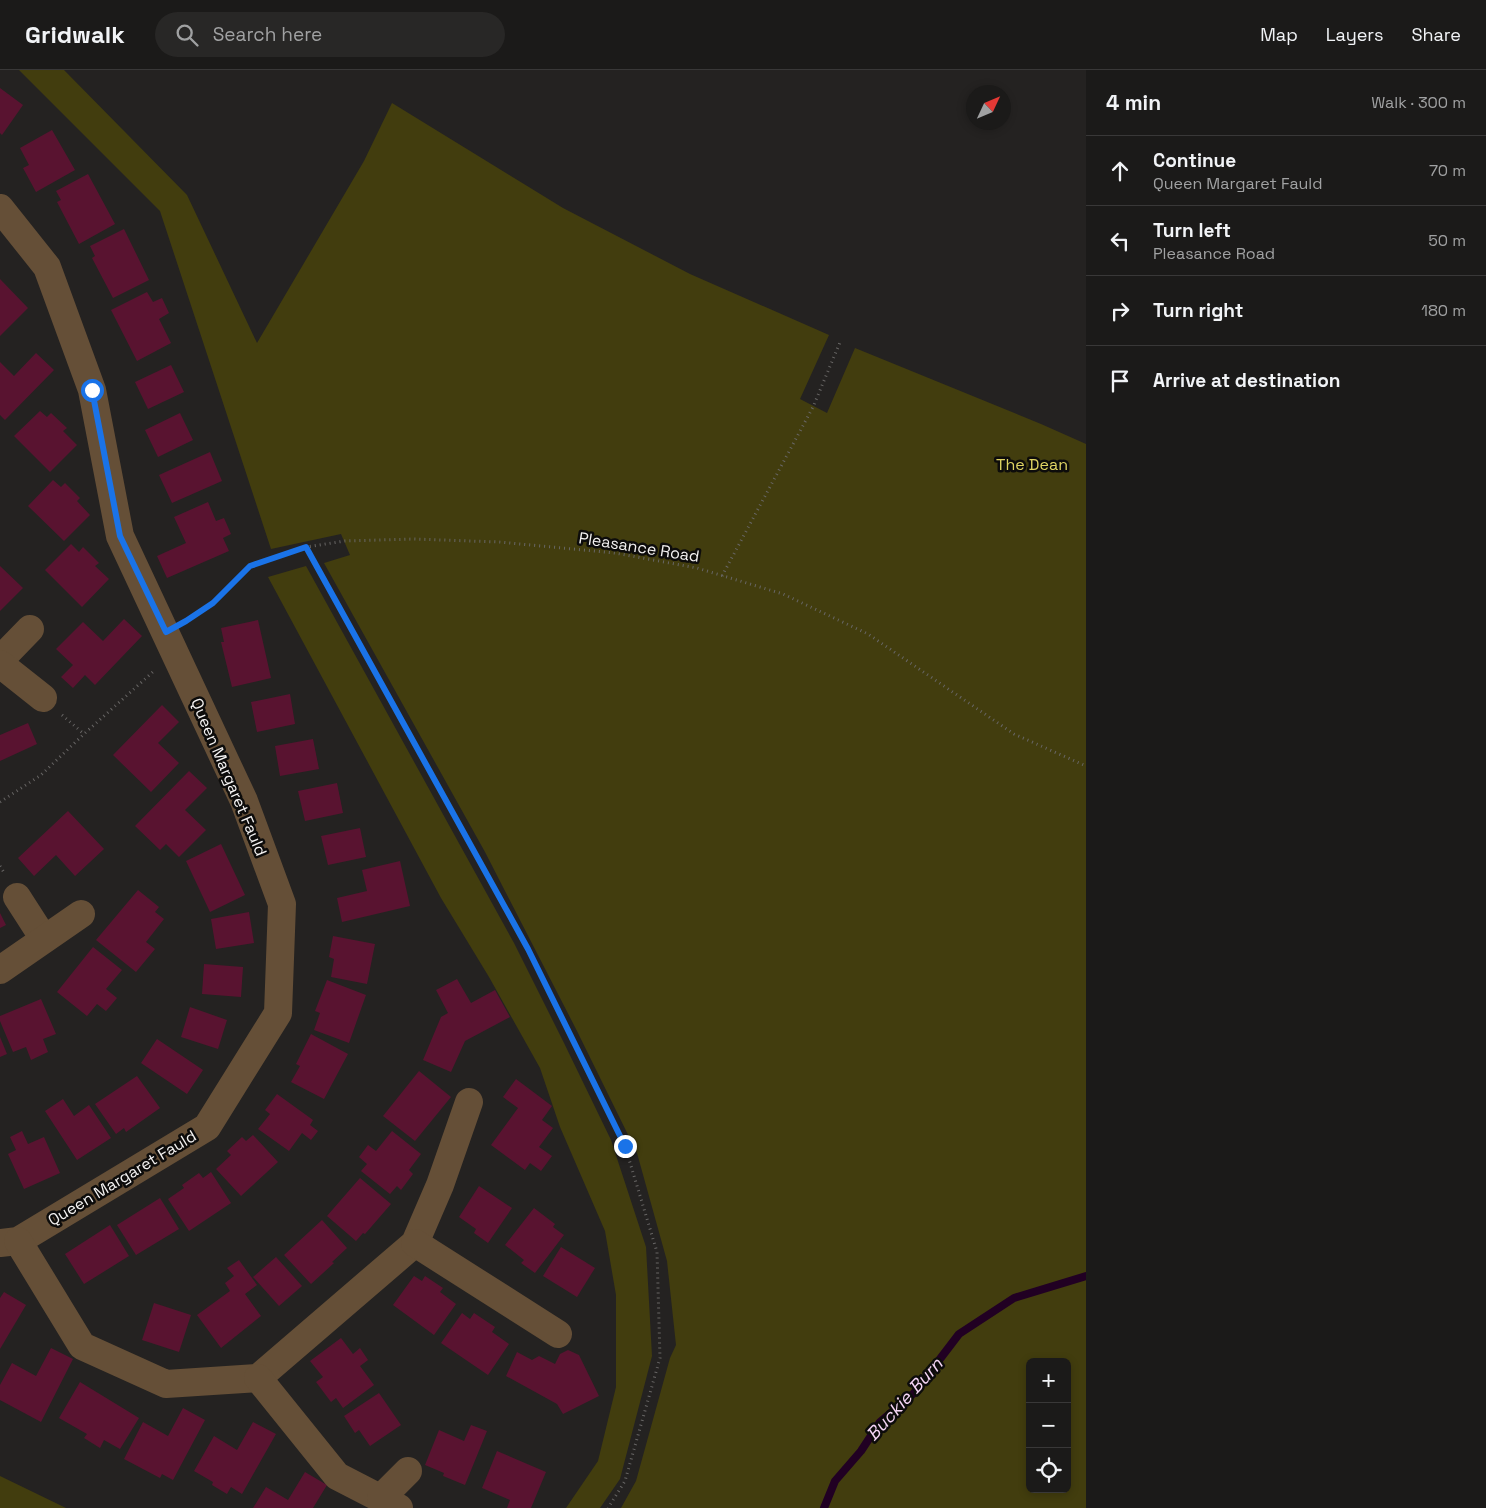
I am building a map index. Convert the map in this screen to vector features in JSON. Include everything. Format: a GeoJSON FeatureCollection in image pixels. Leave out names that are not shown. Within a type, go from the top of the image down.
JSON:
{"type":"FeatureCollection","features":[{"type":"Feature","properties":{"kind":"street","name":"Queen Margaret Fauld"},"geometry":{"type":"LineString","coordinates":[[0,208],[47,267],[92,390],[120,536],[244,801],[282,904],[278,1013],[207,1126],[9,1242]]}},
{"type":"Feature","properties":{"kind":"street"},"geometry":{"type":"LineString","coordinates":[[0,660],[30,629]]}},
{"type":"Feature","properties":{"kind":"street"},"geometry":{"type":"LineString","coordinates":[[0,664],[43,698]]}},
{"type":"Feature","properties":{"kind":"street"},"geometry":{"type":"LineString","coordinates":[[17,897],[44,939]]}},
{"type":"Feature","properties":{"kind":"street"},"geometry":{"type":"LineString","coordinates":[[0,970],[81,914]]}},
{"type":"Feature","properties":{"kind":"street"},"geometry":{"type":"LineString","coordinates":[[9,1242],[82,1346],[166,1384],[258,1378],[415,1243],[440,1185],[469,1102]]}},
{"type":"Feature","properties":{"kind":"street"},"geometry":{"type":"LineString","coordinates":[[415,1243],[558,1334]]}},
{"type":"Feature","properties":{"kind":"street"},"geometry":{"type":"LineString","coordinates":[[258,1378],[337,1476],[390,1503],[408,1472]]}},
{"type":"Feature","properties":{"kind":"path"},"geometry":{"type":"LineString","coordinates":[[722,576],[813,407],[841,340]]}},
{"type":"Feature","properties":{"kind":"path","name":"Pleasance Road"},"geometry":{"type":"LineString","coordinates":[[0,802],[41,775],[84,734],[170,642],[186,621],[213,603],[250,566],[306,547],[345,541],[414,539],[499,542],[615,553],[697,568],[783,594],[868,634],[1014,734],[1086,766]]}},
{"type":"Feature","properties":{"kind":"path"},"geometry":{"type":"LineString","coordinates":[[306,547],[528,949],[625,1146],[657,1252],[660,1358],[625,1482],[608,1508]]}},
{"type":"Feature","properties":{"kind":"green space","name":"The Dean"},"geometry":{"type":"Polygon","coordinates":[[[19,70],[64,70],[187,195],[257,343],[364,161],[392,103],[563,208],[690,274],[829,335],[800,399],[827,413],[855,348],[1086,444],[1086,1508],[621,1508],[636,1481],[670,1358],[676,1345],[667,1261],[637,1153],[485,852],[324,563],[350,555],[341,534],[271,549],[160,211],[19,70]]]}},
{"type":"Feature","properties":{"kind":"green space"},"geometry":{"type":"Polygon","coordinates":[[[306,566],[514,943],[564,1043],[611,1140],[646,1247],[652,1356],[620,1479],[600,1508],[566,1508],[598,1461],[616,1387],[616,1295],[605,1231],[560,1127],[540,1068],[489,977],[441,898],[268,577],[306,566]]]}},
{"type":"Feature","properties":{"kind":"green space"},"geometry":{"type":"Polygon","coordinates":[[[0,1476],[66,1508],[0,1508],[0,1476]]]}},
{"type":"Feature","properties":{"kind":"building"},"geometry":{"type":"Polygon","coordinates":[[[0,88],[23,105],[2,135],[0,133],[0,88]]]}},
{"type":"Feature","properties":{"kind":"building"},"geometry":{"type":"Polygon","coordinates":[[[52,130],[75,170],[36,192],[23,168],[29,165],[20,148],[52,130]]]}},
{"type":"Feature","properties":{"kind":"building"},"geometry":{"type":"Polygon","coordinates":[[[88,174],[115,224],[79,244],[57,202],[61,200],[56,191],[88,174]]]}},
{"type":"Feature","properties":{"kind":"building"},"geometry":{"type":"Polygon","coordinates":[[[124,229],[149,280],[113,298],[92,258],[95,256],[90,246],[124,229]]]}},
{"type":"Feature","properties":{"kind":"building"},"geometry":{"type":"Polygon","coordinates":[[[0,279],[28,308],[0,336],[0,279]]]}},
{"type":"Feature","properties":{"kind":"building"},"geometry":{"type":"Polygon","coordinates":[[[147,292],[153,302],[162,298],[169,313],[159,319],[171,343],[137,361],[111,310],[147,292]]]}},
{"type":"Feature","properties":{"kind":"building"},"geometry":{"type":"Polygon","coordinates":[[[36,353],[54,370],[5,420],[0,415],[0,362],[14,376],[36,353]]]}},
{"type":"Feature","properties":{"kind":"building"},"geometry":{"type":"Polygon","coordinates":[[[171,365],[184,392],[148,409],[135,382],[171,365]]]}},
{"type":"Feature","properties":{"kind":"building"},"geometry":{"type":"Polygon","coordinates":[[[40,411],[47,417],[51,413],[67,428],[63,431],[77,445],[50,472],[14,436],[40,411]]]}},
{"type":"Feature","properties":{"kind":"building"},"geometry":{"type":"Polygon","coordinates":[[[180,413],[193,440],[158,457],[145,430],[180,413]]]}},
{"type":"Feature","properties":{"kind":"building"},"geometry":{"type":"Polygon","coordinates":[[[210,452],[222,481],[172,503],[159,475],[210,452]]]}},
{"type":"Feature","properties":{"kind":"building"},"geometry":{"type":"Polygon","coordinates":[[[53,480],[61,487],[65,483],[80,498],[77,501],[90,515],[64,541],[28,506],[53,480]]]}},
{"type":"Feature","properties":{"kind":"building"},"geometry":{"type":"Polygon","coordinates":[[[208,502],[216,521],[224,518],[231,534],[223,538],[229,551],[167,578],[157,556],[186,543],[174,517],[208,502]]]}},
{"type":"Feature","properties":{"kind":"building"},"geometry":{"type":"Polygon","coordinates":[[[71,544],[79,552],[83,547],[99,563],[95,566],[109,579],[82,607],[45,570],[71,544]]]}},
{"type":"Feature","properties":{"kind":"building"},"geometry":{"type":"Polygon","coordinates":[[[0,566],[23,588],[0,611],[0,566]]]}},
{"type":"Feature","properties":{"kind":"building"},"geometry":{"type":"Polygon","coordinates":[[[124,619],[142,636],[95,685],[85,675],[73,688],[61,677],[73,665],[56,649],[83,622],[103,641],[124,619]]]}},
{"type":"Feature","properties":{"kind":"building"},"geometry":{"type":"Polygon","coordinates":[[[258,620],[271,678],[232,687],[221,642],[224,642],[221,628],[258,620]]]}},
{"type":"Feature","properties":{"kind":"building"},"geometry":{"type":"Polygon","coordinates":[[[290,694],[295,724],[257,732],[251,702],[290,694]]]}},
{"type":"Feature","properties":{"kind":"building"},"geometry":{"type":"Polygon","coordinates":[[[162,705],[179,722],[158,743],[179,763],[151,792],[113,755],[162,705]]]}},
{"type":"Feature","properties":{"kind":"building"},"geometry":{"type":"Polygon","coordinates":[[[28,723],[37,744],[0,761],[0,735],[28,723]]]}},
{"type":"Feature","properties":{"kind":"building"},"geometry":{"type":"Polygon","coordinates":[[[313,739],[319,769],[280,776],[275,746],[313,739]]]}},
{"type":"Feature","properties":{"kind":"building"},"geometry":{"type":"Polygon","coordinates":[[[189,771],[207,788],[185,810],[206,830],[179,857],[166,844],[160,850],[135,826],[189,771]]]}},
{"type":"Feature","properties":{"kind":"building"},"geometry":{"type":"Polygon","coordinates":[[[337,783],[343,813],[305,821],[298,791],[337,783]]]}},
{"type":"Feature","properties":{"kind":"building"},"geometry":{"type":"Polygon","coordinates":[[[68,811],[104,849],[75,876],[56,855],[34,876],[18,858],[68,811]]]}},
{"type":"Feature","properties":{"kind":"building"},"geometry":{"type":"Polygon","coordinates":[[[360,828],[366,857],[328,865],[321,836],[360,828]]]}},
{"type":"Feature","properties":{"kind":"building"},"geometry":{"type":"Polygon","coordinates":[[[221,844],[245,895],[210,912],[186,861],[221,844]]]}},
{"type":"Feature","properties":{"kind":"building"},"geometry":{"type":"Polygon","coordinates":[[[400,861],[410,906],[342,922],[337,898],[367,891],[362,870],[400,861]]]}},
{"type":"Feature","properties":{"kind":"building"},"geometry":{"type":"Polygon","coordinates":[[[138,890],[159,907],[155,912],[164,919],[146,942],[155,949],[136,972],[96,940],[138,890]]]}},
{"type":"Feature","properties":{"kind":"building"},"geometry":{"type":"Polygon","coordinates":[[[249,912],[254,943],[216,949],[211,919],[249,912]]]}},
{"type":"Feature","properties":{"kind":"building"},"geometry":{"type":"Polygon","coordinates":[[[0,913],[6,925],[0,928],[0,913]]]}},
{"type":"Feature","properties":{"kind":"building"},"geometry":{"type":"Polygon","coordinates":[[[333,936],[375,944],[367,984],[331,977],[334,959],[329,957],[333,936]]]}},
{"type":"Feature","properties":{"kind":"building"},"geometry":{"type":"Polygon","coordinates":[[[93,947],[122,970],[106,989],[117,998],[106,1011],[97,1004],[87,1016],[57,992],[93,947]]]}},
{"type":"Feature","properties":{"kind":"building"},"geometry":{"type":"Polygon","coordinates":[[[204,964],[243,967],[241,997],[202,994],[204,964]]]}},
{"type":"Feature","properties":{"kind":"building"},"geometry":{"type":"Polygon","coordinates":[[[457,979],[471,1003],[495,990],[510,1017],[465,1041],[451,1072],[423,1060],[441,1017],[448,1013],[436,990],[457,979]]]}},
{"type":"Feature","properties":{"kind":"building"},"geometry":{"type":"Polygon","coordinates":[[[327,980],[366,995],[349,1043],[314,1030],[320,1013],[315,1011],[327,980]]]}},
{"type":"Feature","properties":{"kind":"building"},"geometry":{"type":"Polygon","coordinates":[[[41,999],[56,1034],[43,1039],[48,1052],[31,1060],[26,1047],[13,1052],[0,1021],[0,1016],[41,999]]]}},
{"type":"Feature","properties":{"kind":"building"},"geometry":{"type":"Polygon","coordinates":[[[190,1007],[227,1020],[218,1049],[181,1037],[190,1007]]]}},
{"type":"Feature","properties":{"kind":"building"},"geometry":{"type":"Polygon","coordinates":[[[311,1034],[348,1054],[324,1099],[291,1082],[300,1066],[296,1064],[311,1034]]]}},
{"type":"Feature","properties":{"kind":"building"},"geometry":{"type":"Polygon","coordinates":[[[0,1037],[7,1054],[0,1057],[0,1037]]]}},
{"type":"Feature","properties":{"kind":"building"},"geometry":{"type":"Polygon","coordinates":[[[157,1039],[203,1070],[187,1094],[141,1063],[157,1039]]]}},
{"type":"Feature","properties":{"kind":"building"},"geometry":{"type":"Polygon","coordinates":[[[419,1071],[451,1097],[415,1141],[383,1116],[419,1071]]]}},
{"type":"Feature","properties":{"kind":"building"},"geometry":{"type":"Polygon","coordinates":[[[137,1076],[160,1108],[126,1132],[124,1128],[116,1134],[95,1104],[137,1076]]]}},
{"type":"Feature","properties":{"kind":"building"},"geometry":{"type":"Polygon","coordinates":[[[516,1079],[552,1106],[542,1120],[553,1128],[539,1147],[552,1156],[541,1171],[530,1163],[525,1170],[491,1145],[518,1108],[503,1097],[516,1079]]]}},
{"type":"Feature","properties":{"kind":"building"},"geometry":{"type":"Polygon","coordinates":[[[277,1094],[313,1120],[310,1125],[318,1131],[311,1140],[302,1133],[289,1151],[258,1129],[270,1114],[265,1110],[277,1094]]]}},
{"type":"Feature","properties":{"kind":"building"},"geometry":{"type":"Polygon","coordinates":[[[63,1099],[74,1116],[89,1105],[111,1138],[77,1160],[45,1111],[63,1099]]]}},
{"type":"Feature","properties":{"kind":"building"},"geometry":{"type":"Polygon","coordinates":[[[22,1131],[28,1144],[44,1137],[60,1173],[24,1189],[8,1154],[16,1150],[10,1137],[22,1131]]]}},
{"type":"Feature","properties":{"kind":"building"},"geometry":{"type":"Polygon","coordinates":[[[392,1131],[421,1154],[409,1170],[413,1174],[401,1190],[397,1186],[390,1194],[361,1171],[367,1164],[359,1157],[368,1145],[376,1151],[392,1131]]]}},
{"type":"Feature","properties":{"kind":"building"},"geometry":{"type":"Polygon","coordinates":[[[253,1135],[278,1162],[241,1196],[216,1169],[231,1155],[227,1151],[242,1137],[246,1141],[253,1135]]]}},
{"type":"Feature","properties":{"kind":"building"},"geometry":{"type":"Polygon","coordinates":[[[211,1172],[231,1203],[189,1231],[168,1199],[184,1188],[182,1185],[199,1173],[203,1178],[211,1172]]]}},
{"type":"Feature","properties":{"kind":"building"},"geometry":{"type":"Polygon","coordinates":[[[360,1178],[391,1204],[365,1234],[363,1233],[356,1241],[327,1216],[360,1178]]]}},
{"type":"Feature","properties":{"kind":"building"},"geometry":{"type":"Polygon","coordinates":[[[479,1186],[512,1208],[488,1243],[474,1233],[476,1229],[459,1217],[479,1186]]]}},
{"type":"Feature","properties":{"kind":"building"},"geometry":{"type":"Polygon","coordinates":[[[160,1198],[179,1229],[136,1255],[117,1225],[160,1198]]]}},
{"type":"Feature","properties":{"kind":"building"},"geometry":{"type":"Polygon","coordinates":[[[534,1208],[555,1224],[553,1227],[564,1235],[535,1273],[521,1263],[524,1260],[505,1245],[534,1208]]]}},
{"type":"Feature","properties":{"kind":"building"},"geometry":{"type":"Polygon","coordinates":[[[322,1220],[347,1248],[311,1284],[284,1255],[322,1220]]]}},
{"type":"Feature","properties":{"kind":"building"},"geometry":{"type":"Polygon","coordinates":[[[110,1225],[129,1256],[84,1284],[65,1254],[110,1225]]]}},
{"type":"Feature","properties":{"kind":"building"},"geometry":{"type":"Polygon","coordinates":[[[561,1247],[595,1268],[577,1297],[543,1276],[561,1247]]]}},
{"type":"Feature","properties":{"kind":"building"},"geometry":{"type":"Polygon","coordinates":[[[276,1257],[302,1286],[279,1306],[253,1277],[276,1257]]]}},
{"type":"Feature","properties":{"kind":"building"},"geometry":{"type":"Polygon","coordinates":[[[239,1260],[257,1285],[245,1294],[261,1316],[221,1348],[197,1315],[230,1291],[225,1283],[234,1276],[227,1268],[239,1260]]]}},
{"type":"Feature","properties":{"kind":"building"},"geometry":{"type":"Polygon","coordinates":[[[414,1276],[422,1281],[425,1276],[443,1288],[440,1292],[456,1304],[434,1335],[393,1305],[414,1276]]]}},
{"type":"Feature","properties":{"kind":"building"},"geometry":{"type":"Polygon","coordinates":[[[4,1292],[26,1305],[0,1349],[0,1298],[4,1292]]]}},
{"type":"Feature","properties":{"kind":"building"},"geometry":{"type":"Polygon","coordinates":[[[154,1303],[191,1315],[179,1352],[142,1340],[154,1303]]]}},
{"type":"Feature","properties":{"kind":"building"},"geometry":{"type":"Polygon","coordinates":[[[462,1313],[470,1319],[474,1313],[495,1327],[492,1332],[509,1344],[488,1375],[441,1343],[462,1313]]]}},
{"type":"Feature","properties":{"kind":"building"},"geometry":{"type":"Polygon","coordinates":[[[341,1338],[353,1354],[360,1348],[368,1360],[360,1366],[374,1385],[343,1408],[336,1398],[331,1402],[316,1382],[323,1377],[310,1361],[341,1338]]]}},
{"type":"Feature","properties":{"kind":"building"},"geometry":{"type":"Polygon","coordinates":[[[51,1348],[73,1359],[41,1422],[0,1400],[0,1385],[12,1363],[36,1376],[51,1348]]]}},
{"type":"Feature","properties":{"kind":"building"},"geometry":{"type":"Polygon","coordinates":[[[568,1350],[579,1355],[599,1396],[563,1414],[557,1404],[506,1376],[517,1352],[532,1360],[539,1356],[555,1364],[560,1354],[568,1350]]]}},
{"type":"Feature","properties":{"kind":"building"},"geometry":{"type":"Polygon","coordinates":[[[80,1382],[139,1418],[120,1449],[104,1440],[100,1448],[84,1438],[87,1434],[59,1418],[80,1382]]]}},
{"type":"Feature","properties":{"kind":"building"},"geometry":{"type":"Polygon","coordinates":[[[379,1393],[401,1425],[370,1446],[359,1430],[355,1433],[344,1416],[379,1393]]]}},
{"type":"Feature","properties":{"kind":"building"},"geometry":{"type":"Polygon","coordinates":[[[183,1408],[205,1420],[173,1480],[162,1474],[160,1478],[124,1459],[143,1422],[168,1436],[183,1408]]]}},
{"type":"Feature","properties":{"kind":"building"},"geometry":{"type":"Polygon","coordinates":[[[253,1422],[276,1434],[242,1494],[231,1487],[227,1494],[212,1485],[213,1482],[194,1471],[214,1436],[237,1450],[253,1422]]]}},
{"type":"Feature","properties":{"kind":"building"},"geometry":{"type":"Polygon","coordinates":[[[471,1425],[487,1431],[465,1485],[443,1476],[444,1473],[425,1465],[439,1430],[464,1441],[471,1425]]]}},
{"type":"Feature","properties":{"kind":"building"},"geometry":{"type":"Polygon","coordinates":[[[497,1451],[546,1472],[531,1508],[507,1508],[510,1500],[482,1488],[497,1451]]]}},
{"type":"Feature","properties":{"kind":"building"},"geometry":{"type":"Polygon","coordinates":[[[305,1472],[327,1485],[313,1508],[253,1508],[266,1487],[288,1500],[305,1472]]]}},
{"type":"Feature","properties":{"kind":"waterway","name":"Buckie Burn"},"geometry":{"type":"LineString","coordinates":[[824,1508],[835,1481],[861,1451],[880,1422],[914,1393],[959,1334],[1014,1298],[1086,1276]]}},
{"type":"Feature","properties":{"kind":"route"},"geometry":{"type":"LineString","coordinates":[[92,390],[120,536],[166,632],[213,603],[250,566],[306,547],[528,949],[625,1146]]}}]}
